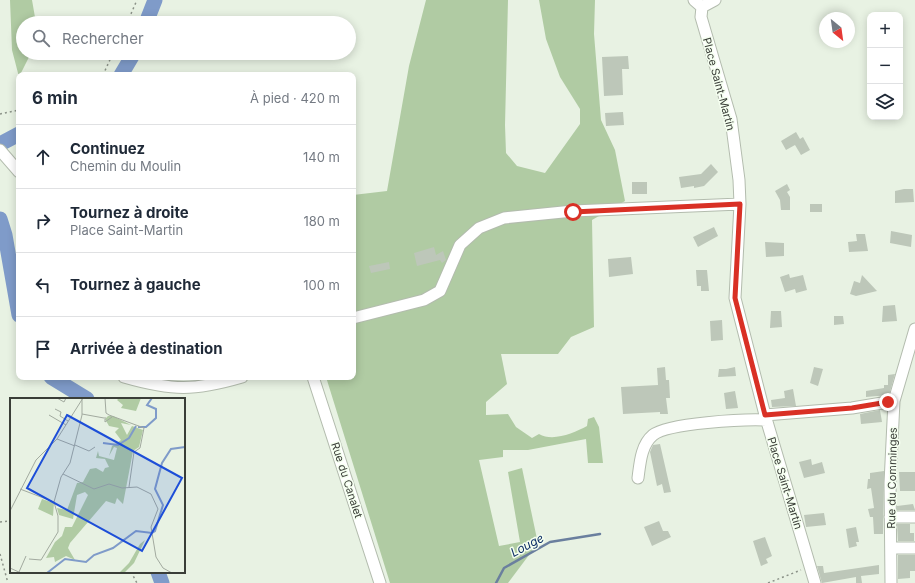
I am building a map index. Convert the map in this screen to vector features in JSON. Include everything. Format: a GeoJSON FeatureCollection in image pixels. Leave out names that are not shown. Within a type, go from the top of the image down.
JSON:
{"type":"FeatureCollection","features":[{"type":"Feature","properties":{"kind":"street"},"geometry":{"type":"LineString","coordinates":[[698,3],[715,0]]}},
{"type":"Feature","properties":{"kind":"street","name":"Place Saint-Martin"},"geometry":{"type":"LineString","coordinates":[[698,3],[731,119],[740,204],[735,298],[766,417],[815,583]]}},
{"type":"Feature","properties":{"kind":"street"},"geometry":{"type":"LineString","coordinates":[[3,153],[16,168]]}},
{"type":"Feature","properties":{"kind":"street"},"geometry":{"type":"LineString","coordinates":[[356,317],[424,300],[440,291],[460,245],[479,228],[504,218],[573,212],[740,204]]}},
{"type":"Feature","properties":{"kind":"street","name":"Rue du Comminges"},"geometry":{"type":"LineString","coordinates":[[891,583],[890,483],[894,401],[915,329]]}},
{"type":"Feature","properties":{"kind":"street"},"geometry":{"type":"LineString","coordinates":[[136,380],[164,387],[188,389],[212,386],[232,380]]}},
{"type":"Feature","properties":{"kind":"street","name":"Rue du Canalet"},"geometry":{"type":"LineString","coordinates":[[314,380],[380,583]]}},
{"type":"Feature","properties":{"kind":"street"},"geometry":{"type":"LineString","coordinates":[[638,478],[643,450],[647,442],[660,430],[690,425],[852,408],[894,401]]}},
{"type":"Feature","properties":{"kind":"street"},"geometry":{"type":"LineString","coordinates":[[890,517],[915,516]]}},
{"type":"Feature","properties":{"kind":"street"},"geometry":{"type":"LineString","coordinates":[[891,548],[915,548]]}},
{"type":"Feature","properties":{"kind":"path"},"geometry":{"type":"LineString","coordinates":[[130,16],[137,0]]}},
{"type":"Feature","properties":{"kind":"path"},"geometry":{"type":"LineString","coordinates":[[104,72],[110,60]]}},
{"type":"Feature","properties":{"kind":"path"},"geometry":{"type":"LineString","coordinates":[[0,114],[16,111]]}},
{"type":"Feature","properties":{"kind":"path"},"geometry":{"type":"LineString","coordinates":[[0,522],[10,521]]}},
{"type":"Feature","properties":{"kind":"path"},"geometry":{"type":"LineString","coordinates":[[0,554],[8,583]]}},
{"type":"Feature","properties":{"kind":"path"},"geometry":{"type":"LineString","coordinates":[[768,583],[801,570]]}},
{"type":"Feature","properties":{"kind":"path"},"geometry":{"type":"LineString","coordinates":[[132,573],[137,583]]}},
{"type":"Feature","properties":{"kind":"green space"},"geometry":{"type":"Polygon","coordinates":[[[10,0],[32,0],[35,16],[16,16],[16,60],[28,60],[22,72],[18,72],[12,50],[10,0]]]}},
{"type":"Feature","properties":{"kind":"green space"},"geometry":{"type":"Polygon","coordinates":[[[426,0],[508,0],[505,125],[506,153],[517,166],[545,173],[580,124],[580,109],[560,77],[546,39],[539,0],[595,0],[594,34],[601,120],[615,150],[625,201],[592,220],[594,327],[571,337],[558,354],[501,354],[507,384],[486,402],[486,415],[508,414],[516,427],[532,438],[539,434],[557,437],[570,434],[587,426],[588,419],[594,417],[599,427],[603,463],[588,463],[586,439],[528,450],[503,450],[503,457],[479,460],[499,546],[520,542],[508,472],[522,468],[537,539],[532,551],[508,583],[390,583],[327,380],[356,380],[356,195],[387,191],[409,66],[426,0]]]}},
{"type":"Feature","properties":{"kind":"building"},"geometry":{"type":"Polygon","coordinates":[[[628,56],[629,69],[622,69],[623,95],[604,96],[602,57],[628,56]]]}},
{"type":"Feature","properties":{"kind":"building"},"geometry":{"type":"Polygon","coordinates":[[[623,112],[624,125],[606,126],[605,113],[623,112]]]}},
{"type":"Feature","properties":{"kind":"building"},"geometry":{"type":"Polygon","coordinates":[[[796,132],[800,139],[803,137],[810,150],[801,155],[795,145],[786,150],[781,141],[796,132]]]}},
{"type":"Feature","properties":{"kind":"building"},"geometry":{"type":"Polygon","coordinates":[[[711,164],[718,172],[704,186],[681,188],[679,177],[701,174],[711,164]]]}},
{"type":"Feature","properties":{"kind":"building"},"geometry":{"type":"Polygon","coordinates":[[[632,182],[647,182],[647,194],[632,194],[632,182]]]}},
{"type":"Feature","properties":{"kind":"building"},"geometry":{"type":"Polygon","coordinates":[[[787,184],[790,190],[787,192],[790,197],[790,210],[781,210],[780,200],[775,191],[787,184]]]}},
{"type":"Feature","properties":{"kind":"building"},"geometry":{"type":"Polygon","coordinates":[[[913,189],[914,202],[895,203],[895,191],[913,189]]]}},
{"type":"Feature","properties":{"kind":"building"},"geometry":{"type":"Polygon","coordinates":[[[810,204],[822,204],[822,212],[810,212],[810,204]]]}},
{"type":"Feature","properties":{"kind":"building"},"geometry":{"type":"Polygon","coordinates":[[[714,227],[718,236],[698,247],[693,237],[714,227]]]}},
{"type":"Feature","properties":{"kind":"building"},"geometry":{"type":"Polygon","coordinates":[[[891,231],[912,235],[911,247],[890,243],[891,231]]]}},
{"type":"Feature","properties":{"kind":"building"},"geometry":{"type":"Polygon","coordinates":[[[856,234],[865,234],[868,251],[849,252],[848,242],[857,241],[856,234]]]}},
{"type":"Feature","properties":{"kind":"building"},"geometry":{"type":"Polygon","coordinates":[[[765,242],[784,243],[784,256],[766,257],[765,242]]]}},
{"type":"Feature","properties":{"kind":"building"},"geometry":{"type":"Polygon","coordinates":[[[434,247],[436,255],[443,251],[446,260],[442,263],[440,260],[417,266],[414,253],[434,247]]]}},
{"type":"Feature","properties":{"kind":"building"},"geometry":{"type":"Polygon","coordinates":[[[631,257],[633,274],[609,277],[608,259],[631,257]]]}},
{"type":"Feature","properties":{"kind":"building"},"geometry":{"type":"Polygon","coordinates":[[[389,262],[390,269],[371,273],[369,266],[389,262]]]}},
{"type":"Feature","properties":{"kind":"building"},"geometry":{"type":"Polygon","coordinates":[[[696,270],[707,270],[709,291],[701,291],[701,286],[697,286],[696,270]]]}},
{"type":"Feature","properties":{"kind":"building"},"geometry":{"type":"Polygon","coordinates":[[[789,274],[790,278],[803,275],[807,290],[796,293],[795,289],[785,292],[780,277],[789,274]]]}},
{"type":"Feature","properties":{"kind":"building"},"geometry":{"type":"Polygon","coordinates":[[[862,275],[877,291],[856,296],[850,294],[854,281],[860,283],[862,275]]]}},
{"type":"Feature","properties":{"kind":"building"},"geometry":{"type":"Polygon","coordinates":[[[895,305],[897,321],[882,322],[883,306],[895,305]]]}},
{"type":"Feature","properties":{"kind":"building"},"geometry":{"type":"Polygon","coordinates":[[[771,311],[781,311],[782,327],[770,328],[771,311]]]}},
{"type":"Feature","properties":{"kind":"building"},"geometry":{"type":"Polygon","coordinates":[[[834,316],[843,316],[844,324],[834,325],[834,316]]]}},
{"type":"Feature","properties":{"kind":"building"},"geometry":{"type":"Polygon","coordinates":[[[722,320],[723,340],[711,341],[710,321],[722,320]]]}},
{"type":"Feature","properties":{"kind":"building"},"geometry":{"type":"Polygon","coordinates":[[[665,367],[666,380],[669,380],[670,398],[666,398],[668,414],[660,414],[660,412],[623,414],[621,387],[658,385],[657,368],[665,367]]]}},
{"type":"Feature","properties":{"kind":"building"},"geometry":{"type":"Polygon","coordinates":[[[735,367],[736,376],[718,377],[719,369],[735,367]]]}},
{"type":"Feature","properties":{"kind":"building"},"geometry":{"type":"Polygon","coordinates":[[[814,367],[823,369],[818,386],[810,383],[814,367]]]}},
{"type":"Feature","properties":{"kind":"building"},"geometry":{"type":"Polygon","coordinates":[[[895,374],[889,395],[866,397],[866,391],[884,388],[884,385],[888,385],[888,375],[895,374]]]}},
{"type":"Feature","properties":{"kind":"building"},"geometry":{"type":"Polygon","coordinates":[[[793,389],[796,406],[772,407],[771,400],[785,398],[784,391],[793,389]]]}},
{"type":"Feature","properties":{"kind":"building"},"geometry":{"type":"Polygon","coordinates":[[[735,391],[738,408],[726,409],[724,393],[735,391]]]}},
{"type":"Feature","properties":{"kind":"building"},"geometry":{"type":"Polygon","coordinates":[[[880,410],[882,422],[861,424],[860,414],[880,410]]]}},
{"type":"Feature","properties":{"kind":"building"},"geometry":{"type":"Polygon","coordinates":[[[660,444],[671,492],[664,493],[662,484],[657,486],[650,452],[653,445],[660,444]]]}},
{"type":"Feature","properties":{"kind":"building"},"geometry":{"type":"Polygon","coordinates":[[[811,459],[812,465],[822,462],[825,473],[804,478],[799,462],[811,459]]]}},
{"type":"Feature","properties":{"kind":"building"},"geometry":{"type":"Polygon","coordinates":[[[884,471],[883,534],[874,534],[873,517],[870,517],[868,509],[874,508],[871,488],[867,489],[868,479],[870,479],[870,473],[884,471]]]}},
{"type":"Feature","properties":{"kind":"building"},"geometry":{"type":"Polygon","coordinates":[[[899,472],[915,472],[915,491],[900,491],[899,472]]]}},
{"type":"Feature","properties":{"kind":"building"},"geometry":{"type":"Polygon","coordinates":[[[913,504],[915,510],[897,510],[897,506],[913,504]]]}},
{"type":"Feature","properties":{"kind":"building"},"geometry":{"type":"Polygon","coordinates":[[[824,513],[826,525],[806,527],[804,515],[824,513]]]}},
{"type":"Feature","properties":{"kind":"building"},"geometry":{"type":"Polygon","coordinates":[[[659,521],[663,531],[668,531],[671,537],[652,546],[644,527],[659,521]]]}},
{"type":"Feature","properties":{"kind":"building"},"geometry":{"type":"Polygon","coordinates":[[[897,524],[910,524],[910,533],[914,533],[914,541],[898,541],[897,524]]]}},
{"type":"Feature","properties":{"kind":"building"},"geometry":{"type":"Polygon","coordinates":[[[856,527],[859,542],[856,542],[857,546],[849,548],[846,529],[856,527]]]}},
{"type":"Feature","properties":{"kind":"building"},"geometry":{"type":"Polygon","coordinates":[[[765,537],[772,556],[766,559],[768,563],[761,566],[753,541],[765,537]]]}},
{"type":"Feature","properties":{"kind":"building"},"geometry":{"type":"Polygon","coordinates":[[[898,555],[915,555],[915,571],[910,571],[910,578],[898,579],[898,555]]]}},
{"type":"Feature","properties":{"kind":"building"},"geometry":{"type":"Polygon","coordinates":[[[879,565],[879,574],[861,576],[862,583],[856,583],[856,577],[822,583],[817,566],[823,566],[824,573],[879,565]]]}},
{"type":"Feature","properties":{"kind":"waterway"},"geometry":{"type":"LineString","coordinates":[[149,16],[155,0]]}},
{"type":"Feature","properties":{"kind":"waterway"},"geometry":{"type":"LineString","coordinates":[[123,72],[130,60]]}},
{"type":"Feature","properties":{"kind":"waterway"},"geometry":{"type":"LineString","coordinates":[[0,144],[16,136]]}},
{"type":"Feature","properties":{"kind":"waterway"},"geometry":{"type":"LineString","coordinates":[[0,219],[5,235],[16,298]]}},
{"type":"Feature","properties":{"kind":"waterway"},"geometry":{"type":"LineString","coordinates":[[56,380],[85,398]]}},
{"type":"Feature","properties":{"kind":"waterway","name":"Louge"},"geometry":{"type":"LineString","coordinates":[[496,583],[504,568],[550,542],[600,534]]}},
{"type":"Feature","properties":{"kind":"waterway"},"geometry":{"type":"LineString","coordinates":[[158,573],[162,583]]}},
{"type":"Feature","properties":{"kind":"route"},"geometry":{"type":"LineString","coordinates":[[573,212],[740,204],[735,273],[735,298],[765,415],[852,408],[888,402]]}}]}
